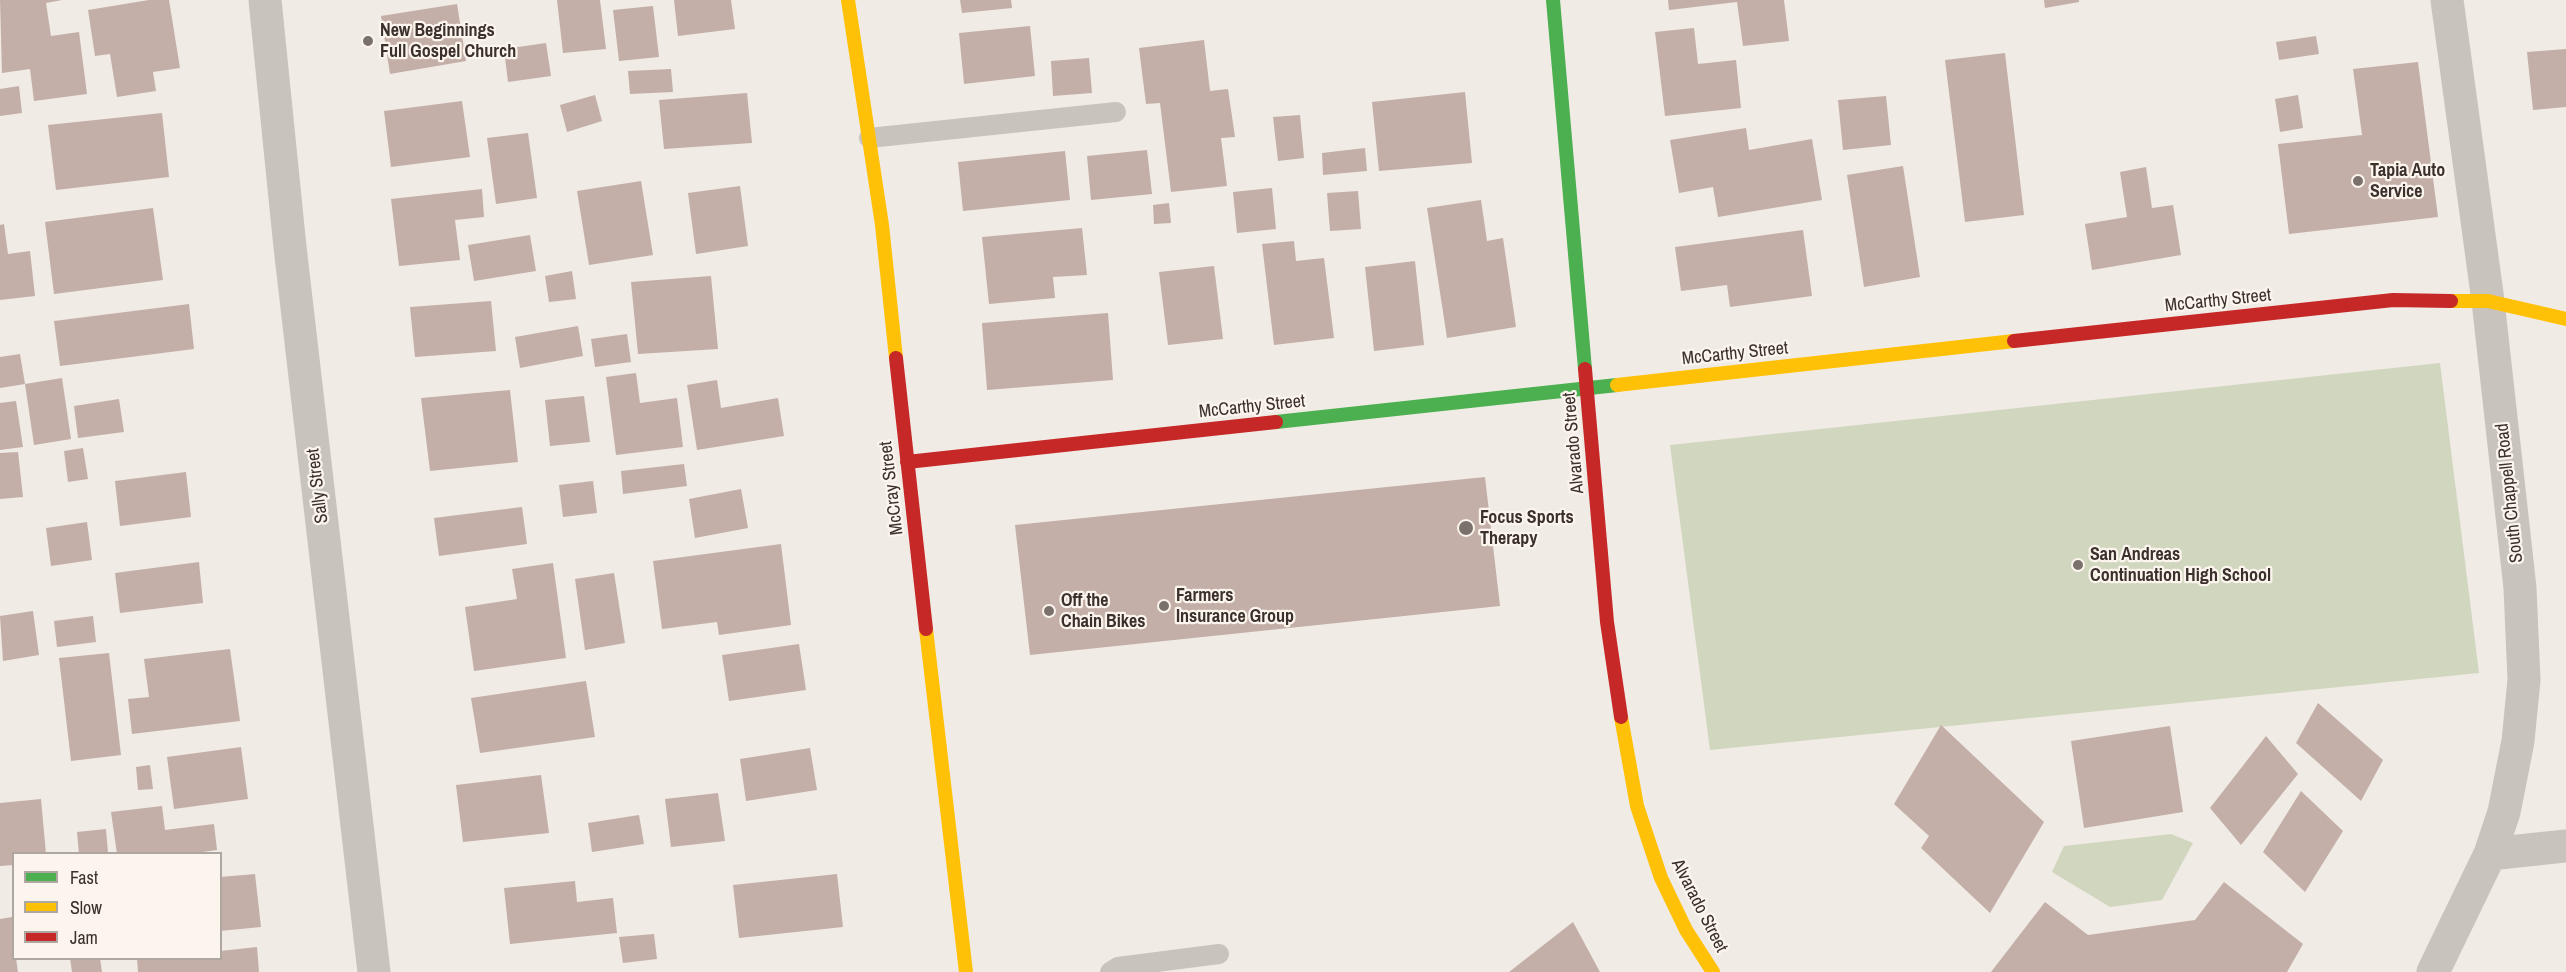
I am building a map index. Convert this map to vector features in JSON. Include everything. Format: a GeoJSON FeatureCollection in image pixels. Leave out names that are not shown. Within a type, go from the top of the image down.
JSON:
{"type":"FeatureCollection","features":[{"type":"Feature","properties":{"kind":"street","name":"Sally Street"},"geometry":{"type":"LineString","coordinates":[[265,0],[290,247],[374,972]]}},
{"type":"Feature","properties":{"kind":"street","name":"McCray Street"},"geometry":{"type":"LineString","coordinates":[[848,0],[882,225],[966,972]]}},
{"type":"Feature","properties":{"kind":"street","name":"Alvarado Street"},"geometry":{"type":"LineString","coordinates":[[1553,0],[1607,622],[1637,806],[1661,878],[1686,930],[1713,972]]}},
{"type":"Feature","properties":{"kind":"street","name":"South Chappell Road"},"geometry":{"type":"LineString","coordinates":[[2433,972],[2490,854],[2504,812],[2516,752],[2524,680],[2520,588],[2488,301],[2447,0]]}},
{"type":"Feature","properties":{"kind":"street","name":"McCarthy Street"},"geometry":{"type":"LineString","coordinates":[[907,462],[2393,300],[2488,301],[2566,319]]}},
{"type":"Feature","properties":{"kind":"street"},"geometry":{"type":"LineString","coordinates":[[2490,854],[2566,846]]}},
{"type":"Feature","properties":{"kind":"lane"},"geometry":{"type":"LineString","coordinates":[[869,138],[1116,112]]}},
{"type":"Feature","properties":{"kind":"lane"},"geometry":{"type":"LineString","coordinates":[[1110,972],[1118,967],[1219,954]]}},
{"type":"Feature","properties":{"kind":"green space"},"geometry":{"type":"Polygon","coordinates":[[[2440,363],[2479,673],[1710,750],[1670,445],[2440,363]]]}},
{"type":"Feature","properties":{"kind":"green space"},"geometry":{"type":"Polygon","coordinates":[[[2171,834],[2193,843],[2162,900],[2110,907],[2052,872],[2064,846],[2171,834]]]}},
{"type":"Feature","properties":{"kind":"building"},"geometry":{"type":"Polygon","coordinates":[[[0,0],[62,0],[46,3],[51,36],[79,32],[87,94],[34,101],[30,69],[2,73],[0,0]]]}},
{"type":"Feature","properties":{"kind":"building"},"geometry":{"type":"Polygon","coordinates":[[[149,0],[169,0],[180,68],[153,72],[156,91],[117,97],[110,54],[95,56],[88,10],[149,0]]]}},
{"type":"Feature","properties":{"kind":"building"},"geometry":{"type":"Polygon","coordinates":[[[557,0],[600,0],[606,49],[563,53],[557,0]]]}},
{"type":"Feature","properties":{"kind":"building"},"geometry":{"type":"Polygon","coordinates":[[[674,0],[731,0],[735,29],[678,36],[674,0]]]}},
{"type":"Feature","properties":{"kind":"building"},"geometry":{"type":"Polygon","coordinates":[[[960,0],[1011,0],[1012,8],[962,13],[960,0]]]}},
{"type":"Feature","properties":{"kind":"building"},"geometry":{"type":"Polygon","coordinates":[[[1668,0],[1784,0],[1789,41],[1743,46],[1737,2],[1669,10],[1668,0]]]}},
{"type":"Feature","properties":{"kind":"building"},"geometry":{"type":"Polygon","coordinates":[[[2044,0],[2079,0],[2079,2],[2045,8],[2044,0]]]}},
{"type":"Feature","properties":{"kind":"building"},"geometry":{"type":"Polygon","coordinates":[[[457,4],[466,61],[390,74],[381,16],[457,4]]]}},
{"type":"Feature","properties":{"kind":"building"},"geometry":{"type":"Polygon","coordinates":[[[653,6],[659,57],[619,61],[613,10],[653,6]]]}},
{"type":"Feature","properties":{"kind":"building"},"geometry":{"type":"Polygon","coordinates":[[[1030,26],[1035,76],[964,84],[959,33],[1030,26]]]}},
{"type":"Feature","properties":{"kind":"building"},"geometry":{"type":"Polygon","coordinates":[[[1694,28],[1698,64],[1736,60],[1741,108],[1665,116],[1655,32],[1694,28]]]}},
{"type":"Feature","properties":{"kind":"building"},"geometry":{"type":"Polygon","coordinates":[[[2316,36],[2319,54],[2279,60],[2276,42],[2316,36]]]}},
{"type":"Feature","properties":{"kind":"building"},"geometry":{"type":"Polygon","coordinates":[[[1204,40],[1210,91],[1228,89],[1235,137],[1221,138],[1227,186],[1171,192],[1160,103],[1146,104],[1139,48],[1204,40]]]}},
{"type":"Feature","properties":{"kind":"building"},"geometry":{"type":"Polygon","coordinates":[[[546,43],[551,76],[508,82],[504,49],[546,43]]]}},
{"type":"Feature","properties":{"kind":"building"},"geometry":{"type":"Polygon","coordinates":[[[2566,49],[2566,107],[2533,110],[2527,52],[2566,49]]]}},
{"type":"Feature","properties":{"kind":"building"},"geometry":{"type":"Polygon","coordinates":[[[2005,53],[2024,215],[1965,222],[1945,60],[2005,53]]]}},
{"type":"Feature","properties":{"kind":"building"},"geometry":{"type":"Polygon","coordinates":[[[1089,58],[1092,93],[1053,96],[1051,61],[1089,58]]]}},
{"type":"Feature","properties":{"kind":"building","name":"Tapia Auto Service"},"geometry":{"type":"Polygon","coordinates":[[[2418,62],[2438,217],[2289,234],[2278,144],[2362,135],[2353,69],[2418,62]]]}},
{"type":"Feature","properties":{"kind":"building"},"geometry":{"type":"Polygon","coordinates":[[[671,69],[673,92],[630,94],[628,71],[671,69]]]}},
{"type":"Feature","properties":{"kind":"building"},"geometry":{"type":"Polygon","coordinates":[[[19,86],[22,113],[0,116],[0,89],[19,86]]]}},
{"type":"Feature","properties":{"kind":"building"},"geometry":{"type":"Polygon","coordinates":[[[1465,92],[1472,163],[1379,171],[1372,102],[1465,92]]]}},
{"type":"Feature","properties":{"kind":"building"},"geometry":{"type":"Polygon","coordinates":[[[747,93],[752,143],[664,149],[659,100],[747,93]]]}},
{"type":"Feature","properties":{"kind":"building"},"geometry":{"type":"Polygon","coordinates":[[[595,95],[602,121],[567,132],[560,105],[595,95]]]}},
{"type":"Feature","properties":{"kind":"building"},"geometry":{"type":"Polygon","coordinates":[[[2298,95],[2303,128],[2280,132],[2275,99],[2298,95]]]}},
{"type":"Feature","properties":{"kind":"building"},"geometry":{"type":"Polygon","coordinates":[[[1886,96],[1891,145],[1843,150],[1838,100],[1886,96]]]}},
{"type":"Feature","properties":{"kind":"building"},"geometry":{"type":"Polygon","coordinates":[[[462,101],[470,157],[391,167],[384,111],[462,101]]]}},
{"type":"Feature","properties":{"kind":"building"},"geometry":{"type":"Polygon","coordinates":[[[162,113],[169,177],[56,190],[48,125],[162,113]]]}},
{"type":"Feature","properties":{"kind":"building"},"geometry":{"type":"Polygon","coordinates":[[[1300,115],[1304,158],[1278,161],[1273,117],[1300,115]]]}},
{"type":"Feature","properties":{"kind":"building"},"geometry":{"type":"Polygon","coordinates":[[[1746,128],[1749,150],[1812,139],[1822,200],[1718,217],[1713,187],[1679,193],[1670,140],[1746,128]]]}},
{"type":"Feature","properties":{"kind":"building"},"geometry":{"type":"Polygon","coordinates":[[[528,133],[537,198],[496,204],[487,138],[528,133]]]}},
{"type":"Feature","properties":{"kind":"building"},"geometry":{"type":"Polygon","coordinates":[[[1365,148],[1367,171],[1323,175],[1322,153],[1365,148]]]}},
{"type":"Feature","properties":{"kind":"building"},"geometry":{"type":"Polygon","coordinates":[[[1147,150],[1152,194],[1091,200],[1087,156],[1147,150]]]}},
{"type":"Feature","properties":{"kind":"building"},"geometry":{"type":"Polygon","coordinates":[[[1065,151],[1070,200],[963,211],[958,162],[1065,151]]]}},
{"type":"Feature","properties":{"kind":"building"},"geometry":{"type":"Polygon","coordinates":[[[1903,166],[1920,277],[1864,287],[1847,175],[1903,166]]]}},
{"type":"Feature","properties":{"kind":"building"},"geometry":{"type":"Polygon","coordinates":[[[2146,167],[2152,208],[2173,205],[2181,255],[2092,270],[2085,224],[2127,217],[2120,172],[2146,167]]]}},
{"type":"Feature","properties":{"kind":"building"},"geometry":{"type":"Polygon","coordinates":[[[641,181],[653,255],[589,265],[577,191],[641,181]]]}},
{"type":"Feature","properties":{"kind":"building"},"geometry":{"type":"Polygon","coordinates":[[[740,186],[748,246],[696,254],[688,193],[740,186]]]}},
{"type":"Feature","properties":{"kind":"building"},"geometry":{"type":"Polygon","coordinates":[[[1272,188],[1276,229],[1237,233],[1233,192],[1272,188]]]}},
{"type":"Feature","properties":{"kind":"building"},"geometry":{"type":"Polygon","coordinates":[[[482,189],[484,217],[455,220],[460,260],[399,266],[391,199],[482,189]]]}},
{"type":"Feature","properties":{"kind":"building"},"geometry":{"type":"Polygon","coordinates":[[[1358,191],[1361,229],[1330,231],[1327,193],[1358,191]]]}},
{"type":"Feature","properties":{"kind":"building"},"geometry":{"type":"Polygon","coordinates":[[[1481,200],[1487,241],[1503,238],[1516,327],[1447,338],[1427,208],[1481,200]]]}},
{"type":"Feature","properties":{"kind":"building"},"geometry":{"type":"Polygon","coordinates":[[[1169,203],[1171,223],[1154,224],[1153,205],[1169,203]]]}},
{"type":"Feature","properties":{"kind":"building"},"geometry":{"type":"Polygon","coordinates":[[[153,208],[163,280],[54,294],[45,222],[153,208]]]}},
{"type":"Feature","properties":{"kind":"building"},"geometry":{"type":"Polygon","coordinates":[[[4,224],[8,254],[30,251],[35,296],[0,300],[0,225],[4,224]]]}},
{"type":"Feature","properties":{"kind":"building"},"geometry":{"type":"Polygon","coordinates":[[[1082,228],[1087,275],[1053,277],[1055,298],[989,304],[982,237],[1082,228]]]}},
{"type":"Feature","properties":{"kind":"building"},"geometry":{"type":"Polygon","coordinates":[[[1803,230],[1812,296],[1730,307],[1727,285],[1681,291],[1675,247],[1803,230]]]}},
{"type":"Feature","properties":{"kind":"building"},"geometry":{"type":"Polygon","coordinates":[[[530,235],[536,271],[474,281],[468,245],[530,235]]]}},
{"type":"Feature","properties":{"kind":"building"},"geometry":{"type":"Polygon","coordinates":[[[1294,241],[1296,261],[1324,258],[1334,338],[1274,345],[1262,244],[1294,241]]]}},
{"type":"Feature","properties":{"kind":"building"},"geometry":{"type":"Polygon","coordinates":[[[1415,261],[1424,345],[1374,351],[1365,267],[1415,261]]]}},
{"type":"Feature","properties":{"kind":"building"},"geometry":{"type":"Polygon","coordinates":[[[1214,266],[1223,339],[1168,345],[1159,272],[1214,266]]]}},
{"type":"Feature","properties":{"kind":"building"},"geometry":{"type":"Polygon","coordinates":[[[572,271],[576,299],[549,302],[545,276],[572,271]]]}},
{"type":"Feature","properties":{"kind":"building"},"geometry":{"type":"Polygon","coordinates":[[[711,276],[718,349],[638,354],[631,282],[711,276]]]}},
{"type":"Feature","properties":{"kind":"building"},"geometry":{"type":"Polygon","coordinates":[[[491,301],[496,351],[415,357],[410,307],[491,301]]]}},
{"type":"Feature","properties":{"kind":"building"},"geometry":{"type":"Polygon","coordinates":[[[189,304],[194,349],[60,366],[54,321],[189,304]]]}},
{"type":"Feature","properties":{"kind":"building"},"geometry":{"type":"Polygon","coordinates":[[[1108,313],[1113,380],[987,390],[982,323],[1108,313]]]}},
{"type":"Feature","properties":{"kind":"building"},"geometry":{"type":"Polygon","coordinates":[[[578,326],[583,356],[520,368],[515,337],[578,326]]]}},
{"type":"Feature","properties":{"kind":"building"},"geometry":{"type":"Polygon","coordinates":[[[627,334],[631,362],[595,367],[591,339],[627,334]]]}},
{"type":"Feature","properties":{"kind":"building"},"geometry":{"type":"Polygon","coordinates":[[[20,354],[25,384],[0,388],[0,357],[20,354]]]}},
{"type":"Feature","properties":{"kind":"building"},"geometry":{"type":"Polygon","coordinates":[[[636,373],[640,403],[677,398],[683,447],[616,455],[606,377],[636,373]]]}},
{"type":"Feature","properties":{"kind":"building"},"geometry":{"type":"Polygon","coordinates":[[[62,378],[71,439],[34,445],[25,384],[62,378]]]}},
{"type":"Feature","properties":{"kind":"building"},"geometry":{"type":"Polygon","coordinates":[[[717,380],[721,408],[778,398],[784,436],[697,450],[687,385],[717,380]]]}},
{"type":"Feature","properties":{"kind":"building"},"geometry":{"type":"Polygon","coordinates":[[[510,390],[518,462],[430,471],[421,398],[510,390]]]}},
{"type":"Feature","properties":{"kind":"building"},"geometry":{"type":"Polygon","coordinates":[[[584,396],[590,442],[550,446],[545,400],[584,396]]]}},
{"type":"Feature","properties":{"kind":"building"},"geometry":{"type":"Polygon","coordinates":[[[119,399],[124,432],[78,438],[74,406],[119,399]]]}},
{"type":"Feature","properties":{"kind":"building"},"geometry":{"type":"Polygon","coordinates":[[[16,401],[23,447],[0,450],[0,403],[16,401]]]}},
{"type":"Feature","properties":{"kind":"building"},"geometry":{"type":"Polygon","coordinates":[[[83,448],[88,479],[68,482],[64,451],[83,448]]]}},
{"type":"Feature","properties":{"kind":"building"},"geometry":{"type":"Polygon","coordinates":[[[18,452],[23,497],[0,499],[0,453],[18,452]]]}},
{"type":"Feature","properties":{"kind":"building"},"geometry":{"type":"Polygon","coordinates":[[[684,464],[687,486],[623,494],[621,471],[684,464]]]}},
{"type":"Feature","properties":{"kind":"building"},"geometry":{"type":"Polygon","coordinates":[[[186,472],[191,517],[120,526],[115,481],[186,472]]]}},
{"type":"Feature","properties":{"kind":"building"},"geometry":{"type":"Polygon","coordinates":[[[1485,477],[1500,606],[1030,655],[1015,525],[1485,477]]]}},
{"type":"Feature","properties":{"kind":"building"},"geometry":{"type":"Polygon","coordinates":[[[593,481],[597,513],[563,517],[559,485],[593,481]]]}},
{"type":"Feature","properties":{"kind":"building"},"geometry":{"type":"Polygon","coordinates":[[[741,489],[748,528],[695,538],[689,499],[741,489]]]}},
{"type":"Feature","properties":{"kind":"building"},"geometry":{"type":"Polygon","coordinates":[[[522,507],[527,544],[439,556],[434,518],[522,507]]]}},
{"type":"Feature","properties":{"kind":"building"},"geometry":{"type":"Polygon","coordinates":[[[87,522],[92,560],[51,566],[46,528],[87,522]]]}},
{"type":"Feature","properties":{"kind":"building"},"geometry":{"type":"Polygon","coordinates":[[[781,544],[791,625],[719,635],[717,622],[662,629],[653,561],[781,544]]]}},
{"type":"Feature","properties":{"kind":"building"},"geometry":{"type":"Polygon","coordinates":[[[199,562],[203,603],[120,613],[115,573],[199,562]]]}},
{"type":"Feature","properties":{"kind":"building"},"geometry":{"type":"Polygon","coordinates":[[[553,563],[566,658],[474,671],[465,607],[517,599],[512,569],[553,563]]]}},
{"type":"Feature","properties":{"kind":"building"},"geometry":{"type":"Polygon","coordinates":[[[614,573],[625,643],[585,650],[575,579],[614,573]]]}},
{"type":"Feature","properties":{"kind":"building"},"geometry":{"type":"Polygon","coordinates":[[[33,611],[39,655],[3,661],[0,616],[33,611]]]}},
{"type":"Feature","properties":{"kind":"building"},"geometry":{"type":"Polygon","coordinates":[[[93,616],[96,642],[57,647],[54,621],[93,616]]]}},
{"type":"Feature","properties":{"kind":"building"},"geometry":{"type":"Polygon","coordinates":[[[799,644],[806,690],[729,701],[722,655],[799,644]]]}},
{"type":"Feature","properties":{"kind":"building"},"geometry":{"type":"Polygon","coordinates":[[[230,649],[240,721],[132,734],[128,699],[149,697],[144,659],[230,649]]]}},
{"type":"Feature","properties":{"kind":"building"},"geometry":{"type":"Polygon","coordinates":[[[109,653],[121,755],[71,761],[59,658],[109,653]]]}},
{"type":"Feature","properties":{"kind":"building"},"geometry":{"type":"Polygon","coordinates":[[[586,681],[595,737],[480,753],[471,698],[586,681]]]}},
{"type":"Feature","properties":{"kind":"building"},"geometry":{"type":"Polygon","coordinates":[[[2318,703],[2383,760],[2361,801],[2296,743],[2318,703]]]}},
{"type":"Feature","properties":{"kind":"building"},"geometry":{"type":"Polygon","coordinates":[[[1941,725],[2044,822],[1990,913],[1921,848],[1929,836],[1894,804],[1941,725]]]}},
{"type":"Feature","properties":{"kind":"building"},"geometry":{"type":"Polygon","coordinates":[[[2170,726],[2183,812],[2084,828],[2071,741],[2170,726]]]}},
{"type":"Feature","properties":{"kind":"building"},"geometry":{"type":"Polygon","coordinates":[[[2266,736],[2298,774],[2241,845],[2210,808],[2266,736]]]}},
{"type":"Feature","properties":{"kind":"building"},"geometry":{"type":"Polygon","coordinates":[[[241,747],[248,799],[174,809],[167,757],[241,747]]]}},
{"type":"Feature","properties":{"kind":"building"},"geometry":{"type":"Polygon","coordinates":[[[810,748],[817,790],[746,801],[740,759],[810,748]]]}},
{"type":"Feature","properties":{"kind":"building"},"geometry":{"type":"Polygon","coordinates":[[[150,765],[153,789],[138,790],[136,767],[150,765]]]}},
{"type":"Feature","properties":{"kind":"building"},"geometry":{"type":"Polygon","coordinates":[[[541,775],[549,833],[463,842],[456,785],[541,775]]]}},
{"type":"Feature","properties":{"kind":"building"},"geometry":{"type":"Polygon","coordinates":[[[2301,791],[2343,831],[2305,892],[2263,852],[2301,791]]]}},
{"type":"Feature","properties":{"kind":"building"},"geometry":{"type":"Polygon","coordinates":[[[718,793],[725,841],[671,847],[665,799],[718,793]]]}},
{"type":"Feature","properties":{"kind":"building"},"geometry":{"type":"Polygon","coordinates":[[[41,799],[46,852],[12,852],[12,865],[0,866],[0,803],[41,799]]]}},
{"type":"Feature","properties":{"kind":"building"},"geometry":{"type":"Polygon","coordinates":[[[162,806],[165,830],[214,824],[217,850],[117,852],[111,812],[162,806]]]}},
{"type":"Feature","properties":{"kind":"building"},"geometry":{"type":"Polygon","coordinates":[[[639,815],[644,844],[592,852],[588,823],[639,815]]]}},
{"type":"Feature","properties":{"kind":"building"},"geometry":{"type":"Polygon","coordinates":[[[106,829],[108,852],[79,852],[77,832],[106,829]]]}},
{"type":"Feature","properties":{"kind":"building"},"geometry":{"type":"Polygon","coordinates":[[[255,874],[261,927],[222,931],[222,877],[255,874]]]}},
{"type":"Feature","properties":{"kind":"building"},"geometry":{"type":"Polygon","coordinates":[[[837,874],[843,927],[739,938],[733,885],[837,874]]]}},
{"type":"Feature","properties":{"kind":"building"},"geometry":{"type":"Polygon","coordinates":[[[575,881],[577,902],[613,898],[617,933],[510,944],[504,888],[575,881]]]}},
{"type":"Feature","properties":{"kind":"building"},"geometry":{"type":"Polygon","coordinates":[[[2224,882],[2303,944],[2287,972],[1991,972],[2045,902],[2088,935],[2195,920],[2224,882]]]}},
{"type":"Feature","properties":{"kind":"building"},"geometry":{"type":"Polygon","coordinates":[[[12,917],[12,960],[16,960],[18,972],[0,972],[0,919],[12,917]]]}},
{"type":"Feature","properties":{"kind":"building"},"geometry":{"type":"Polygon","coordinates":[[[1573,922],[1600,972],[1509,972],[1573,922]]]}},
{"type":"Feature","properties":{"kind":"building"},"geometry":{"type":"Polygon","coordinates":[[[654,934],[657,959],[623,963],[619,937],[654,934]]]}},
{"type":"Feature","properties":{"kind":"building"},"geometry":{"type":"Polygon","coordinates":[[[257,947],[259,972],[138,972],[137,960],[222,960],[222,951],[257,947]]]}},
{"type":"Feature","properties":{"kind":"building"},"geometry":{"type":"Polygon","coordinates":[[[70,960],[100,960],[102,972],[72,972],[70,960]]]}},
{"type":"Feature","properties":{"kind":"traffic: fast"},"geometry":{"type":"LineString","coordinates":[[1553,0],[1585,369]]}},
{"type":"Feature","properties":{"kind":"traffic: fast"},"geometry":{"type":"LineString","coordinates":[[1276,422],[1617,385]]}},
{"type":"Feature","properties":{"kind":"traffic: slow"},"geometry":{"type":"LineString","coordinates":[[848,0],[882,225],[896,358]]}},
{"type":"Feature","properties":{"kind":"traffic: slow"},"geometry":{"type":"LineString","coordinates":[[2451,301],[2488,301],[2566,319]]}},
{"type":"Feature","properties":{"kind":"traffic: slow"},"geometry":{"type":"LineString","coordinates":[[1617,385],[2014,341]]}},
{"type":"Feature","properties":{"kind":"traffic: slow"},"geometry":{"type":"LineString","coordinates":[[926,629],[966,972]]}},
{"type":"Feature","properties":{"kind":"traffic: slow"},"geometry":{"type":"LineString","coordinates":[[1621,717],[1637,806],[1661,878],[1686,930],[1713,972]]}},
{"type":"Feature","properties":{"kind":"traffic: jam"},"geometry":{"type":"LineString","coordinates":[[2014,341],[2393,300],[2451,301]]}},
{"type":"Feature","properties":{"kind":"traffic: jam"},"geometry":{"type":"LineString","coordinates":[[896,358],[926,629]]}},
{"type":"Feature","properties":{"kind":"traffic: jam"},"geometry":{"type":"LineString","coordinates":[[1585,369],[1607,622],[1621,717]]}},
{"type":"Feature","properties":{"kind":"traffic: jam"},"geometry":{"type":"LineString","coordinates":[[907,462],[1276,422]]}},
{"type":"Feature","properties":{"kind":"place","name":"New Beginnings Full Gospel Church"},"geometry":{"type":"Point","coordinates":[368,41]}},
{"type":"Feature","properties":{"kind":"place","name":"Tapia Auto Service"},"geometry":{"type":"Point","coordinates":[2358,181]}},
{"type":"Feature","properties":{"kind":"place","name":"Focus Sports Therapy"},"geometry":{"type":"Point","coordinates":[1466,528]}},
{"type":"Feature","properties":{"kind":"place","name":"San Andreas Continuation High School"},"geometry":{"type":"Point","coordinates":[2078,565]}},
{"type":"Feature","properties":{"kind":"place","name":"Farmers Insurance Group"},"geometry":{"type":"Point","coordinates":[1164,606]}},
{"type":"Feature","properties":{"kind":"place","name":"Off the Chain Bikes"},"geometry":{"type":"Point","coordinates":[1049,611]}}]}
